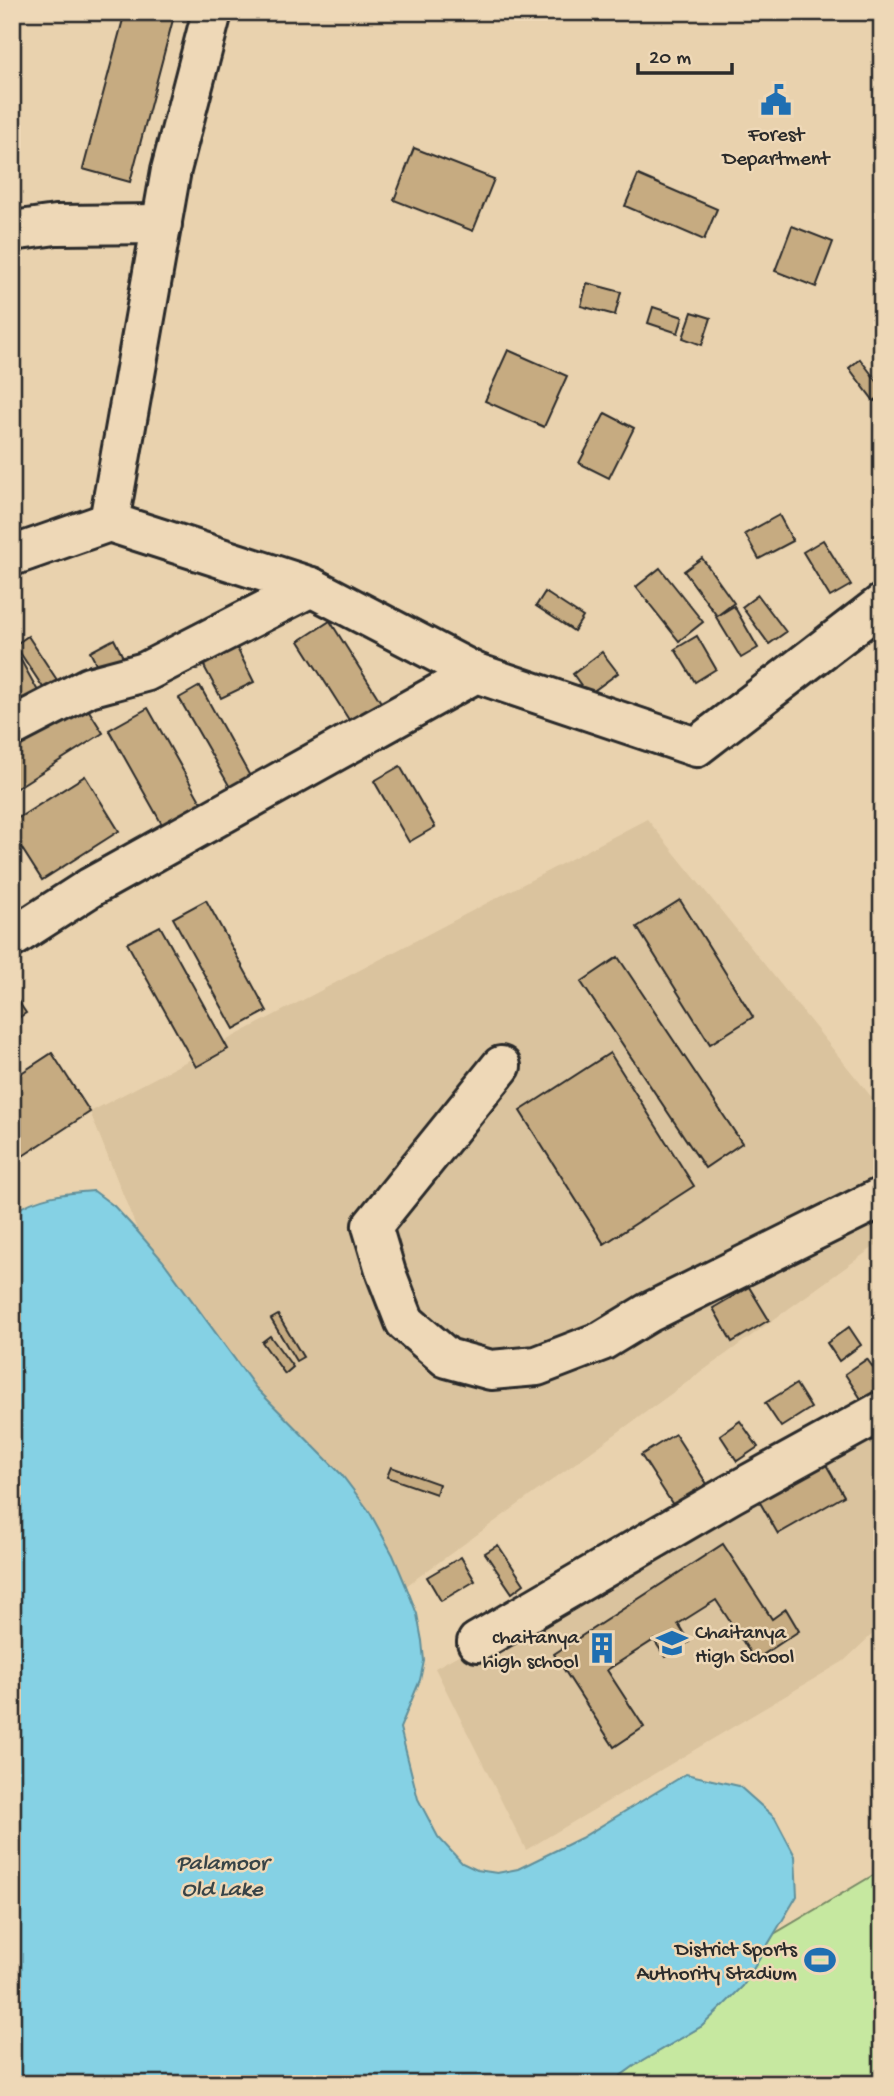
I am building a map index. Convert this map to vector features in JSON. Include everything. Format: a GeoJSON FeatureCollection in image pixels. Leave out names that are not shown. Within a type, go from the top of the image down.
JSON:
{"type":"FeatureCollection","features":[{"type":"Feature","properties":{"kind":"street"},"geometry":{"type":"LineString","coordinates":[[109,522],[171,170],[212,12]]}},
{"type":"Feature","properties":{"kind":"street"},"geometry":{"type":"LineString","coordinates":[[12,231],[56,226],[162,224]]}},
{"type":"Feature","properties":{"kind":"street"},"geometry":{"type":"LineString","coordinates":[[12,556],[109,522],[311,587],[476,673],[696,747],[882,604]]}},
{"type":"Feature","properties":{"kind":"street"},"geometry":{"type":"LineString","coordinates":[[12,727],[89,687],[145,671],[311,587]]}},
{"type":"Feature","properties":{"kind":"street"},"geometry":{"type":"LineString","coordinates":[[12,938],[91,887],[476,673]]}},
{"type":"Feature","properties":{"kind":"street"},"geometry":{"type":"LineString","coordinates":[[501,1066],[372,1226],[405,1322],[447,1358],[491,1370],[537,1366],[602,1341],[648,1313],[882,1197]]}},
{"type":"Feature","properties":{"kind":"street"},"geometry":{"type":"LineString","coordinates":[[477,1642],[731,1494],[882,1411]]}},
{"type":"Feature","properties":{"kind":"shaded area"},"geometry":{"type":"Polygon","coordinates":[[[647,819],[882,1110],[882,1241],[406,1586],[393,1555],[342,1474],[256,1388],[163,1261],[138,1232],[90,1112],[647,819]]]}},
{"type":"Feature","properties":{"kind":"shaded area","name":"Chaitanya High School"},"geometry":{"type":"Polygon","coordinates":[[[882,1422],[882,1625],[844,1661],[526,1850],[435,1668],[882,1422]]]}},
{"type":"Feature","properties":{"kind":"green space","name":"District Sports Authority Stadium"},"geometry":{"type":"Polygon","coordinates":[[[882,1870],[882,2084],[609,2084],[702,2026],[743,1986],[774,1934],[882,1870]]]}},
{"type":"Feature","properties":{"kind":"water","name":"Palamoor Old Lake"},"geometry":{"type":"Polygon","coordinates":[[[94,1191],[114,1206],[163,1261],[256,1388],[341,1474],[369,1511],[406,1586],[417,1614],[422,1641],[424,1661],[420,1680],[400,1728],[418,1799],[438,1837],[462,1863],[477,1870],[497,1873],[518,1869],[581,1838],[686,1774],[739,1786],[775,1818],[795,1856],[797,1896],[743,1986],[702,2026],[609,2084],[12,2084],[12,1213],[41,1199],[94,1191]]]}},
{"type":"Feature","properties":{"kind":"building"},"geometry":{"type":"Polygon","coordinates":[[[125,12],[175,12],[130,182],[83,169],[125,12]]]}},
{"type":"Feature","properties":{"kind":"building"},"geometry":{"type":"Polygon","coordinates":[[[414,148],[494,179],[473,231],[394,200],[414,148]]]}},
{"type":"Feature","properties":{"kind":"building"},"geometry":{"type":"Polygon","coordinates":[[[638,175],[717,209],[704,240],[625,206],[638,175]]]}},
{"type":"Feature","properties":{"kind":"building"},"geometry":{"type":"Polygon","coordinates":[[[792,226],[833,242],[816,287],[775,271],[792,226]]]}},
{"type":"Feature","properties":{"kind":"building"},"geometry":{"type":"Polygon","coordinates":[[[587,283],[621,292],[615,315],[581,306],[587,283]]]}},
{"type":"Feature","properties":{"kind":"building"},"geometry":{"type":"Polygon","coordinates":[[[653,307],[683,317],[678,333],[648,323],[653,307]]]}},
{"type":"Feature","properties":{"kind":"building"},"geometry":{"type":"Polygon","coordinates":[[[692,312],[711,318],[702,345],[683,338],[692,312]]]}},
{"type":"Feature","properties":{"kind":"building"},"geometry":{"type":"Polygon","coordinates":[[[508,350],[567,376],[544,427],[485,401],[508,350]]]}},
{"type":"Feature","properties":{"kind":"building"},"geometry":{"type":"Polygon","coordinates":[[[860,359],[882,388],[882,395],[874,401],[849,368],[860,359]]]}},
{"type":"Feature","properties":{"kind":"building"},"geometry":{"type":"Polygon","coordinates":[[[605,413],[634,428],[609,478],[579,463],[605,413]]]}},
{"type":"Feature","properties":{"kind":"building"},"geometry":{"type":"Polygon","coordinates":[[[779,515],[793,541],[759,559],[745,534],[779,515]]]}},
{"type":"Feature","properties":{"kind":"building"},"geometry":{"type":"Polygon","coordinates":[[[823,540],[851,585],[830,597],[803,552],[823,540]]]}},
{"type":"Feature","properties":{"kind":"building"},"geometry":{"type":"Polygon","coordinates":[[[702,558],[734,603],[717,616],[684,571],[702,558]]]}},
{"type":"Feature","properties":{"kind":"building"},"geometry":{"type":"Polygon","coordinates":[[[660,568],[703,622],[679,641],[636,587],[660,568]]]}},
{"type":"Feature","properties":{"kind":"building"},"geometry":{"type":"Polygon","coordinates":[[[545,592],[583,617],[574,631],[536,606],[545,592]]]}},
{"type":"Feature","properties":{"kind":"building"},"geometry":{"type":"Polygon","coordinates":[[[758,595],[786,632],[769,644],[742,607],[758,595]]]}},
{"type":"Feature","properties":{"kind":"building"},"geometry":{"type":"Polygon","coordinates":[[[734,606],[758,648],[741,658],[716,617],[734,606]]]}},
{"type":"Feature","properties":{"kind":"building"},"geometry":{"type":"Polygon","coordinates":[[[330,621],[387,712],[356,731],[299,641],[330,621]]]}},
{"type":"Feature","properties":{"kind":"building"},"geometry":{"type":"Polygon","coordinates":[[[28,636],[63,689],[50,698],[15,645],[28,636]]]}},
{"type":"Feature","properties":{"kind":"building"},"geometry":{"type":"Polygon","coordinates":[[[697,636],[716,669],[695,682],[675,649],[697,636]]]}},
{"type":"Feature","properties":{"kind":"building"},"geometry":{"type":"Polygon","coordinates":[[[232,638],[254,682],[221,698],[198,655],[232,638]]]}},
{"type":"Feature","properties":{"kind":"building"},"geometry":{"type":"Polygon","coordinates":[[[114,639],[127,665],[103,677],[90,652],[114,639]]]}},
{"type":"Feature","properties":{"kind":"building"},"geometry":{"type":"Polygon","coordinates":[[[13,646],[43,700],[26,709],[12,683],[13,646]]]}},
{"type":"Feature","properties":{"kind":"building"},"geometry":{"type":"Polygon","coordinates":[[[602,652],[618,673],[588,695],[573,674],[602,652]]]}},
{"type":"Feature","properties":{"kind":"building"},"geometry":{"type":"Polygon","coordinates":[[[200,686],[251,778],[231,789],[179,698],[200,686]]]}},
{"type":"Feature","properties":{"kind":"building"},"geometry":{"type":"Polygon","coordinates":[[[79,695],[103,733],[12,791],[12,737],[79,695]]]}},
{"type":"Feature","properties":{"kind":"building"},"geometry":{"type":"Polygon","coordinates":[[[148,708],[203,806],[164,828],[109,730],[148,708]]]}},
{"type":"Feature","properties":{"kind":"building"},"geometry":{"type":"Polygon","coordinates":[[[400,766],[435,827],[409,842],[374,781],[400,766]]]}},
{"type":"Feature","properties":{"kind":"building"},"geometry":{"type":"Polygon","coordinates":[[[85,776],[119,831],[42,880],[12,833],[12,822],[85,776]]]}},
{"type":"Feature","properties":{"kind":"building"},"geometry":{"type":"Polygon","coordinates":[[[206,900],[267,1011],[234,1029],[173,918],[206,900]]]}},
{"type":"Feature","properties":{"kind":"building"},"geometry":{"type":"Polygon","coordinates":[[[680,900],[753,1017],[710,1044],[637,927],[680,900]]]}},
{"type":"Feature","properties":{"kind":"building"},"geometry":{"type":"Polygon","coordinates":[[[160,926],[228,1049],[196,1067],[127,943],[160,926]]]}},
{"type":"Feature","properties":{"kind":"building"},"geometry":{"type":"Polygon","coordinates":[[[618,957],[742,1143],[705,1168],[581,982],[618,957]]]}},
{"type":"Feature","properties":{"kind":"building"},"geometry":{"type":"Polygon","coordinates":[[[12,992],[26,1013],[12,1022],[12,992]]]}},
{"type":"Feature","properties":{"kind":"building"},"geometry":{"type":"Polygon","coordinates":[[[52,1053],[90,1112],[12,1163],[12,1079],[52,1053]]]}},
{"type":"Feature","properties":{"kind":"building"},"geometry":{"type":"Polygon","coordinates":[[[610,1053],[694,1186],[604,1244],[520,1111],[610,1053]]]}},
{"type":"Feature","properties":{"kind":"building"},"geometry":{"type":"Polygon","coordinates":[[[749,1287],[769,1320],[732,1342],[713,1308],[749,1287]]]}},
{"type":"Feature","properties":{"kind":"building"},"geometry":{"type":"Polygon","coordinates":[[[278,1315],[303,1357],[296,1361],[271,1319],[278,1315]]]}},
{"type":"Feature","properties":{"kind":"building"},"geometry":{"type":"Polygon","coordinates":[[[849,1327],[861,1345],[839,1361],[827,1343],[849,1327]]]}},
{"type":"Feature","properties":{"kind":"building"},"geometry":{"type":"Polygon","coordinates":[[[270,1336],[293,1367],[285,1374],[262,1342],[270,1336]]]}},
{"type":"Feature","properties":{"kind":"building"},"geometry":{"type":"Polygon","coordinates":[[[867,1359],[882,1380],[882,1393],[865,1405],[845,1374],[867,1359]]]}},
{"type":"Feature","properties":{"kind":"building"},"geometry":{"type":"Polygon","coordinates":[[[796,1384],[811,1408],[781,1427],[765,1403],[796,1384]]]}},
{"type":"Feature","properties":{"kind":"building"},"geometry":{"type":"Polygon","coordinates":[[[740,1421],[758,1447],[737,1461],[720,1435],[740,1421]]]}},
{"type":"Feature","properties":{"kind":"building"},"geometry":{"type":"Polygon","coordinates":[[[675,1434],[707,1484],[673,1505],[641,1455],[675,1434]]]}},
{"type":"Feature","properties":{"kind":"building"},"geometry":{"type":"Polygon","coordinates":[[[824,1461],[844,1496],[778,1534],[758,1499],[824,1461]]]}},
{"type":"Feature","properties":{"kind":"building"},"geometry":{"type":"Polygon","coordinates":[[[391,1467],[439,1484],[436,1494],[387,1477],[391,1467]]]}},
{"type":"Feature","properties":{"kind":"building","name":"chaitanya high school"},"geometry":{"type":"Polygon","coordinates":[[[723,1544],[772,1619],[786,1609],[799,1631],[755,1660],[716,1600],[678,1624],[689,1642],[665,1657],[654,1640],[607,1670],[644,1727],[614,1747],[554,1654],[723,1544]]]}},
{"type":"Feature","properties":{"kind":"building"},"geometry":{"type":"Polygon","coordinates":[[[498,1545],[524,1584],[512,1593],[485,1553],[498,1545]]]}},
{"type":"Feature","properties":{"kind":"building"},"geometry":{"type":"Polygon","coordinates":[[[461,1557],[475,1581],[441,1601],[427,1577],[461,1557]]]}},
{"type":"Feature","properties":{"kind":"place","name":"Forest Department"},"geometry":{"type":"Point","coordinates":[776,100]}},
{"type":"Feature","properties":{"kind":"place","name":"Chaitanya High School"},"geometry":{"type":"Point","coordinates":[672,1643]}},
{"type":"Feature","properties":{"kind":"place","name":"chaitanya high school"},"geometry":{"type":"Point","coordinates":[602,1648]}},
{"type":"Feature","properties":{"kind":"place","name":"District Sports Authority Stadium"},"geometry":{"type":"Point","coordinates":[820,1960]}}]}
